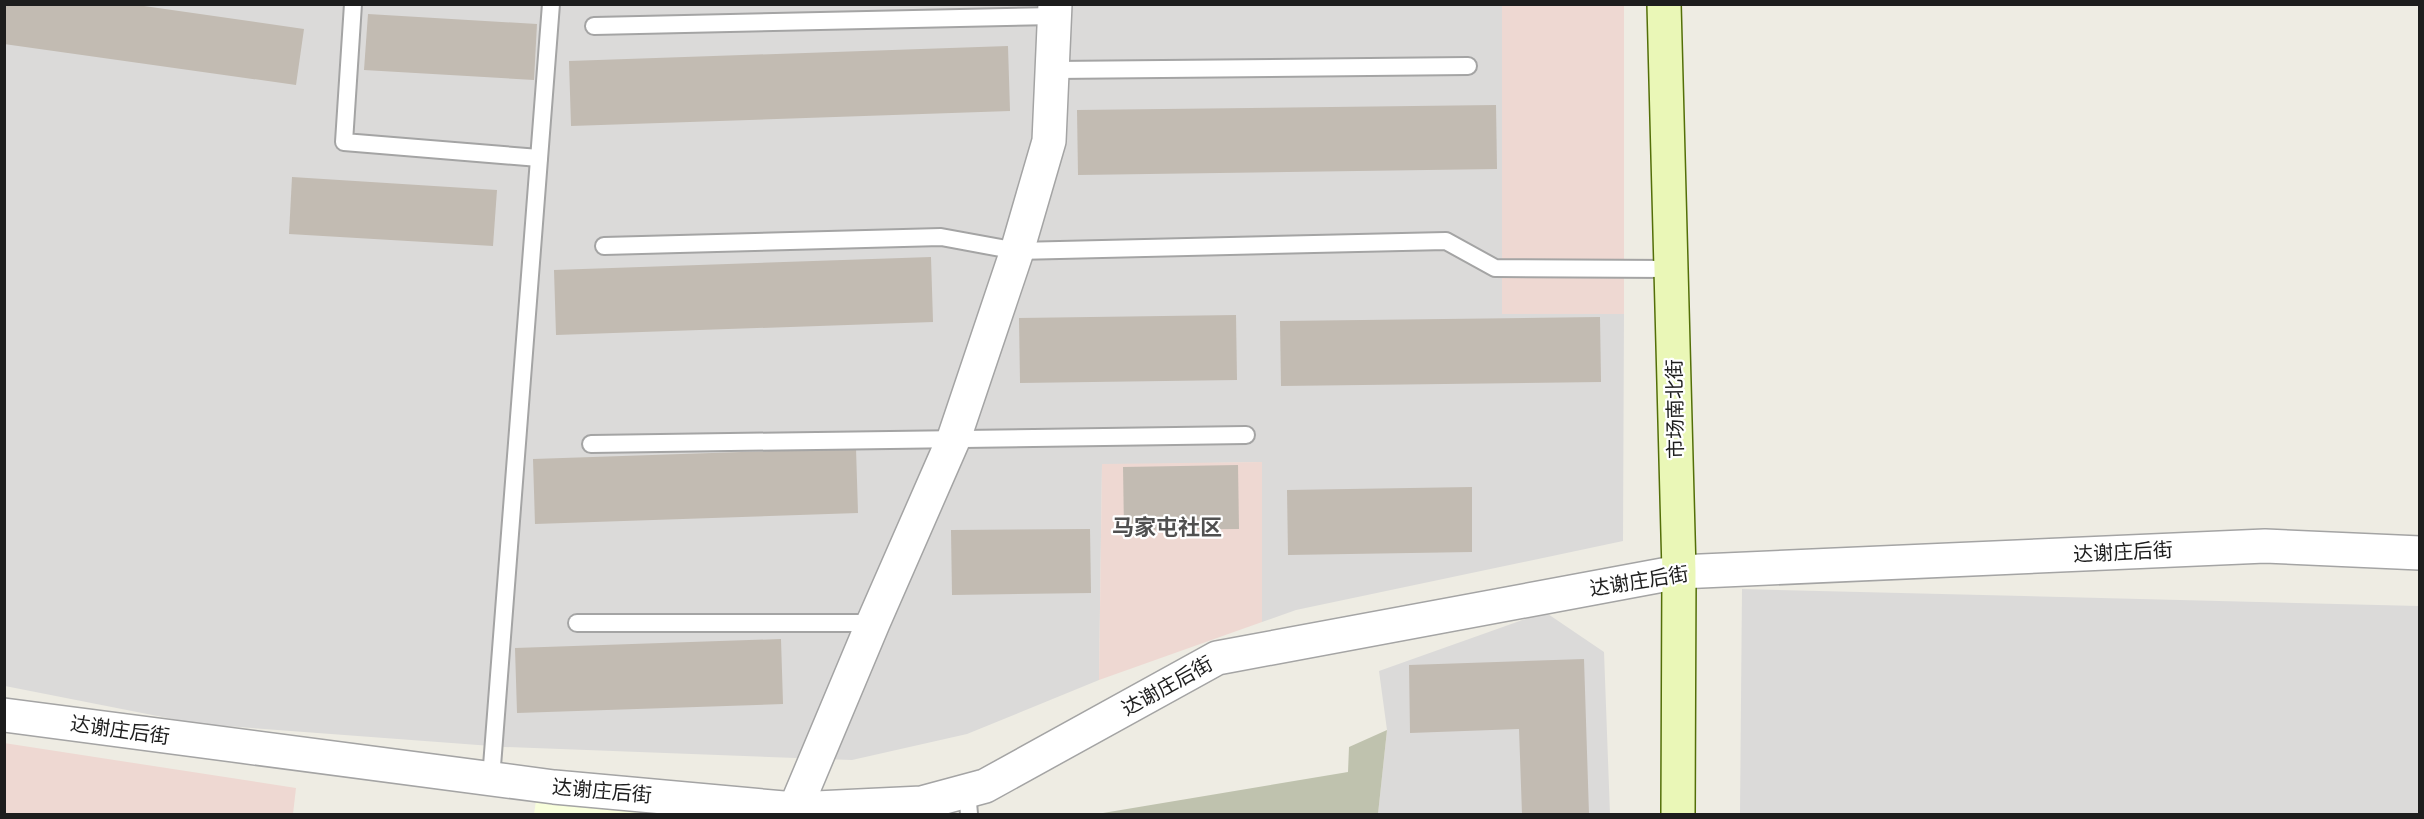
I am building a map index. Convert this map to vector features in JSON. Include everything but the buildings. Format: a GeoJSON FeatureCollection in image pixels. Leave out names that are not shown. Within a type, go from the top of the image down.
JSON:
{"type":"FeatureCollection","features":[{"type":"Feature","properties":{"kind":"street","name":"市场南北街"},"geometry":{"type":"LineString","coordinates":[[1664,4],[1679,572],[1678,814]]}},
{"type":"Feature","properties":{"kind":"street"},"geometry":{"type":"LineString","coordinates":[[795,809],[954,438],[1017,251],[1049,141],[1055,10]]}},
{"type":"Feature","properties":{"kind":"street","name":"达谢庄后街"},"geometry":{"type":"LineString","coordinates":[[4,715],[554,787],[795,809],[968,803],[985,786],[1217,658],[1679,572],[2265,546],[2420,553]]}},
{"type":"Feature","properties":{"kind":"lane"},"geometry":{"type":"LineString","coordinates":[[353,4],[344,142],[539,158]]}},
{"type":"Feature","properties":{"kind":"lane"},"geometry":{"type":"LineString","coordinates":[[490,779],[551,4]]}},
{"type":"Feature","properties":{"kind":"lane"},"geometry":{"type":"LineString","coordinates":[[594,26],[1055,10]]}},
{"type":"Feature","properties":{"kind":"lane"},"geometry":{"type":"LineString","coordinates":[[1054,70],[1468,66]]}},
{"type":"Feature","properties":{"kind":"lane"},"geometry":{"type":"LineString","coordinates":[[604,246],[941,237],[1017,251],[1446,241],[1495,268],[1671,269]]}},
{"type":"Feature","properties":{"kind":"lane"},"geometry":{"type":"LineString","coordinates":[[591,444],[1246,435]]}},
{"type":"Feature","properties":{"kind":"lane"},"geometry":{"type":"LineString","coordinates":[[578,623],[873,623]]}},
{"type":"Feature","properties":{"kind":"shaded area"},"geometry":{"type":"Polygon","coordinates":[[[4,5],[1502,5],[1502,313],[1624,314],[1623,541],[1296,610],[1262,622],[1262,462],[1102,465],[1099,680],[967,734],[852,760],[505,747],[198,724],[5,686],[4,5]]]}},
{"type":"Feature","properties":{"kind":"shaded area"},"geometry":{"type":"Polygon","coordinates":[[[1502,5],[1624,5],[1624,314],[1502,314],[1502,5]]]}},
{"type":"Feature","properties":{"kind":"shaded area"},"geometry":{"type":"Polygon","coordinates":[[[1262,462],[1262,622],[1099,680],[1102,464],[1262,462]]]}},
{"type":"Feature","properties":{"kind":"shaded area"},"geometry":{"type":"Polygon","coordinates":[[[1742,589],[2419,606],[2419,814],[1740,814],[1742,589]]]}},
{"type":"Feature","properties":{"kind":"shaded area"},"geometry":{"type":"Polygon","coordinates":[[[1545,612],[1604,652],[1610,814],[1378,814],[1387,730],[1379,671],[1545,612]]]}},
{"type":"Feature","properties":{"kind":"shaded area"},"geometry":{"type":"Polygon","coordinates":[[[1387,730],[1378,814],[1097,814],[1348,772],[1349,747],[1387,730]]]}},
{"type":"Feature","properties":{"kind":"shaded area"},"geometry":{"type":"Polygon","coordinates":[[[4,743],[296,788],[293,814],[5,814],[4,743]]]}},
{"type":"Feature","properties":{"kind":"shaded area"},"geometry":{"type":"Polygon","coordinates":[[[537,794],[696,814],[534,814],[537,794]]]}},
{"type":"Feature","properties":{"kind":"district","name":"马家屯社区"},"geometry":{"type":"Point","coordinates":[1167,527]}}]}
